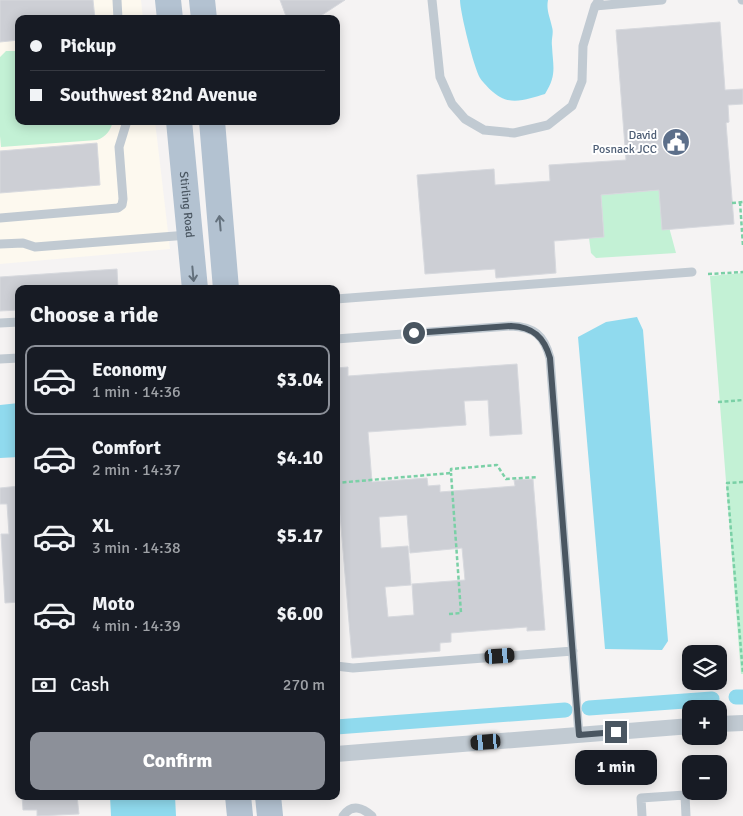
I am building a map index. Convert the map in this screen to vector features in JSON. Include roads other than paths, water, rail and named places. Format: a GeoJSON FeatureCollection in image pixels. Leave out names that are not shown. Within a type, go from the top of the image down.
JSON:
{"type":"FeatureCollection","features":[{"type":"Feature","properties":{"kind":"main road"},"geometry":{"type":"LineString","coordinates":[[168,0],[170,15]]}},
{"type":"Feature","properties":{"kind":"main road"},"geometry":{"type":"LineString","coordinates":[[202,0],[204,15]]}},
{"type":"Feature","properties":{"kind":"main road","name":"Stirling Road"},"geometry":{"type":"LineString","coordinates":[[179,125],[194,285]]}},
{"type":"Feature","properties":{"kind":"main road"},"geometry":{"type":"LineString","coordinates":[[212,125],[226,285]]}},
{"type":"Feature","properties":{"kind":"main road"},"geometry":{"type":"LineString","coordinates":[[238,800],[240,816]]}},
{"type":"Feature","properties":{"kind":"main road"},"geometry":{"type":"LineString","coordinates":[[268,800],[270,816]]}},
{"type":"Feature","properties":{"kind":"street"},"geometry":{"type":"LineString","coordinates":[[727,723],[743,722]]}},
{"type":"Feature","properties":{"kind":"street"},"geometry":{"type":"LineString","coordinates":[[340,754],[682,727]]}},
{"type":"Feature","properties":{"kind":"lane"},"geometry":{"type":"LineString","coordinates":[[117,0],[118,15]]}},
{"type":"Feature","properties":{"kind":"lane"},"geometry":{"type":"LineString","coordinates":[[432,0],[440,77],[452,104],[465,119],[484,130],[514,133],[548,125],[572,106],[582,80],[583,46],[597,3],[662,0]]}},
{"type":"Feature","properties":{"kind":"lane"},"geometry":{"type":"LineString","coordinates":[[0,218],[118,208],[122,205],[123,199],[119,147],[126,125]]}},
{"type":"Feature","properties":{"kind":"lane"},"geometry":{"type":"LineString","coordinates":[[0,244],[24,243],[35,247],[190,235]]}},
{"type":"Feature","properties":{"kind":"lane"},"geometry":{"type":"LineString","coordinates":[[340,299],[692,272]]}},
{"type":"Feature","properties":{"kind":"lane"},"geometry":{"type":"LineString","coordinates":[[0,323],[15,322]]}},
{"type":"Feature","properties":{"kind":"lane"},"geometry":{"type":"LineString","coordinates":[[340,339],[511,326],[529,328],[543,340],[550,358],[579,735]]}},
{"type":"Feature","properties":{"kind":"lane"},"geometry":{"type":"LineString","coordinates":[[0,359],[15,358]]}},
{"type":"Feature","properties":{"kind":"lane"},"geometry":{"type":"LineString","coordinates":[[340,667],[346,669],[573,651]]}},
{"type":"Feature","properties":{"kind":"lane"},"geometry":{"type":"LineString","coordinates":[[642,816],[641,798],[685,795],[686,816]]}},
{"type":"Feature","properties":{"kind":"lane"},"geometry":{"type":"LineString","coordinates":[[343,816],[353,808],[363,808],[372,816]]}},
{"type":"Feature","properties":{"kind":"water"},"geometry":{"type":"Polygon","coordinates":[[[460,0],[548,0],[548,10],[553,29],[553,76],[545,94],[517,101],[505,99],[498,96],[484,83],[477,72],[471,52],[460,0]]]}},
{"type":"Feature","properties":{"kind":"water"},"geometry":{"type":"Polygon","coordinates":[[[637,317],[643,330],[668,641],[662,650],[605,649],[578,337],[606,322],[637,317]]]}},
{"type":"Feature","properties":{"kind":"water"},"geometry":{"type":"Polygon","coordinates":[[[15,403],[15,457],[0,458],[0,405],[15,403]]]}},
{"type":"Feature","properties":{"kind":"water"},"geometry":{"type":"Polygon","coordinates":[[[110,800],[175,800],[176,816],[111,816],[110,800]]]}},
{"type":"Feature","properties":{"kind":"waterway"},"geometry":{"type":"LineString","coordinates":[[736,697],[743,697]]}},
{"type":"Feature","properties":{"kind":"waterway"},"geometry":{"type":"LineString","coordinates":[[589,708],[712,699]]}},
{"type":"Feature","properties":{"kind":"waterway"},"geometry":{"type":"LineString","coordinates":[[340,727],[565,710]]}},
{"type":"Feature","properties":{"kind":"place","name":"David Posnack JCC"},"geometry":{"type":"Point","coordinates":[676,142]}}]}
